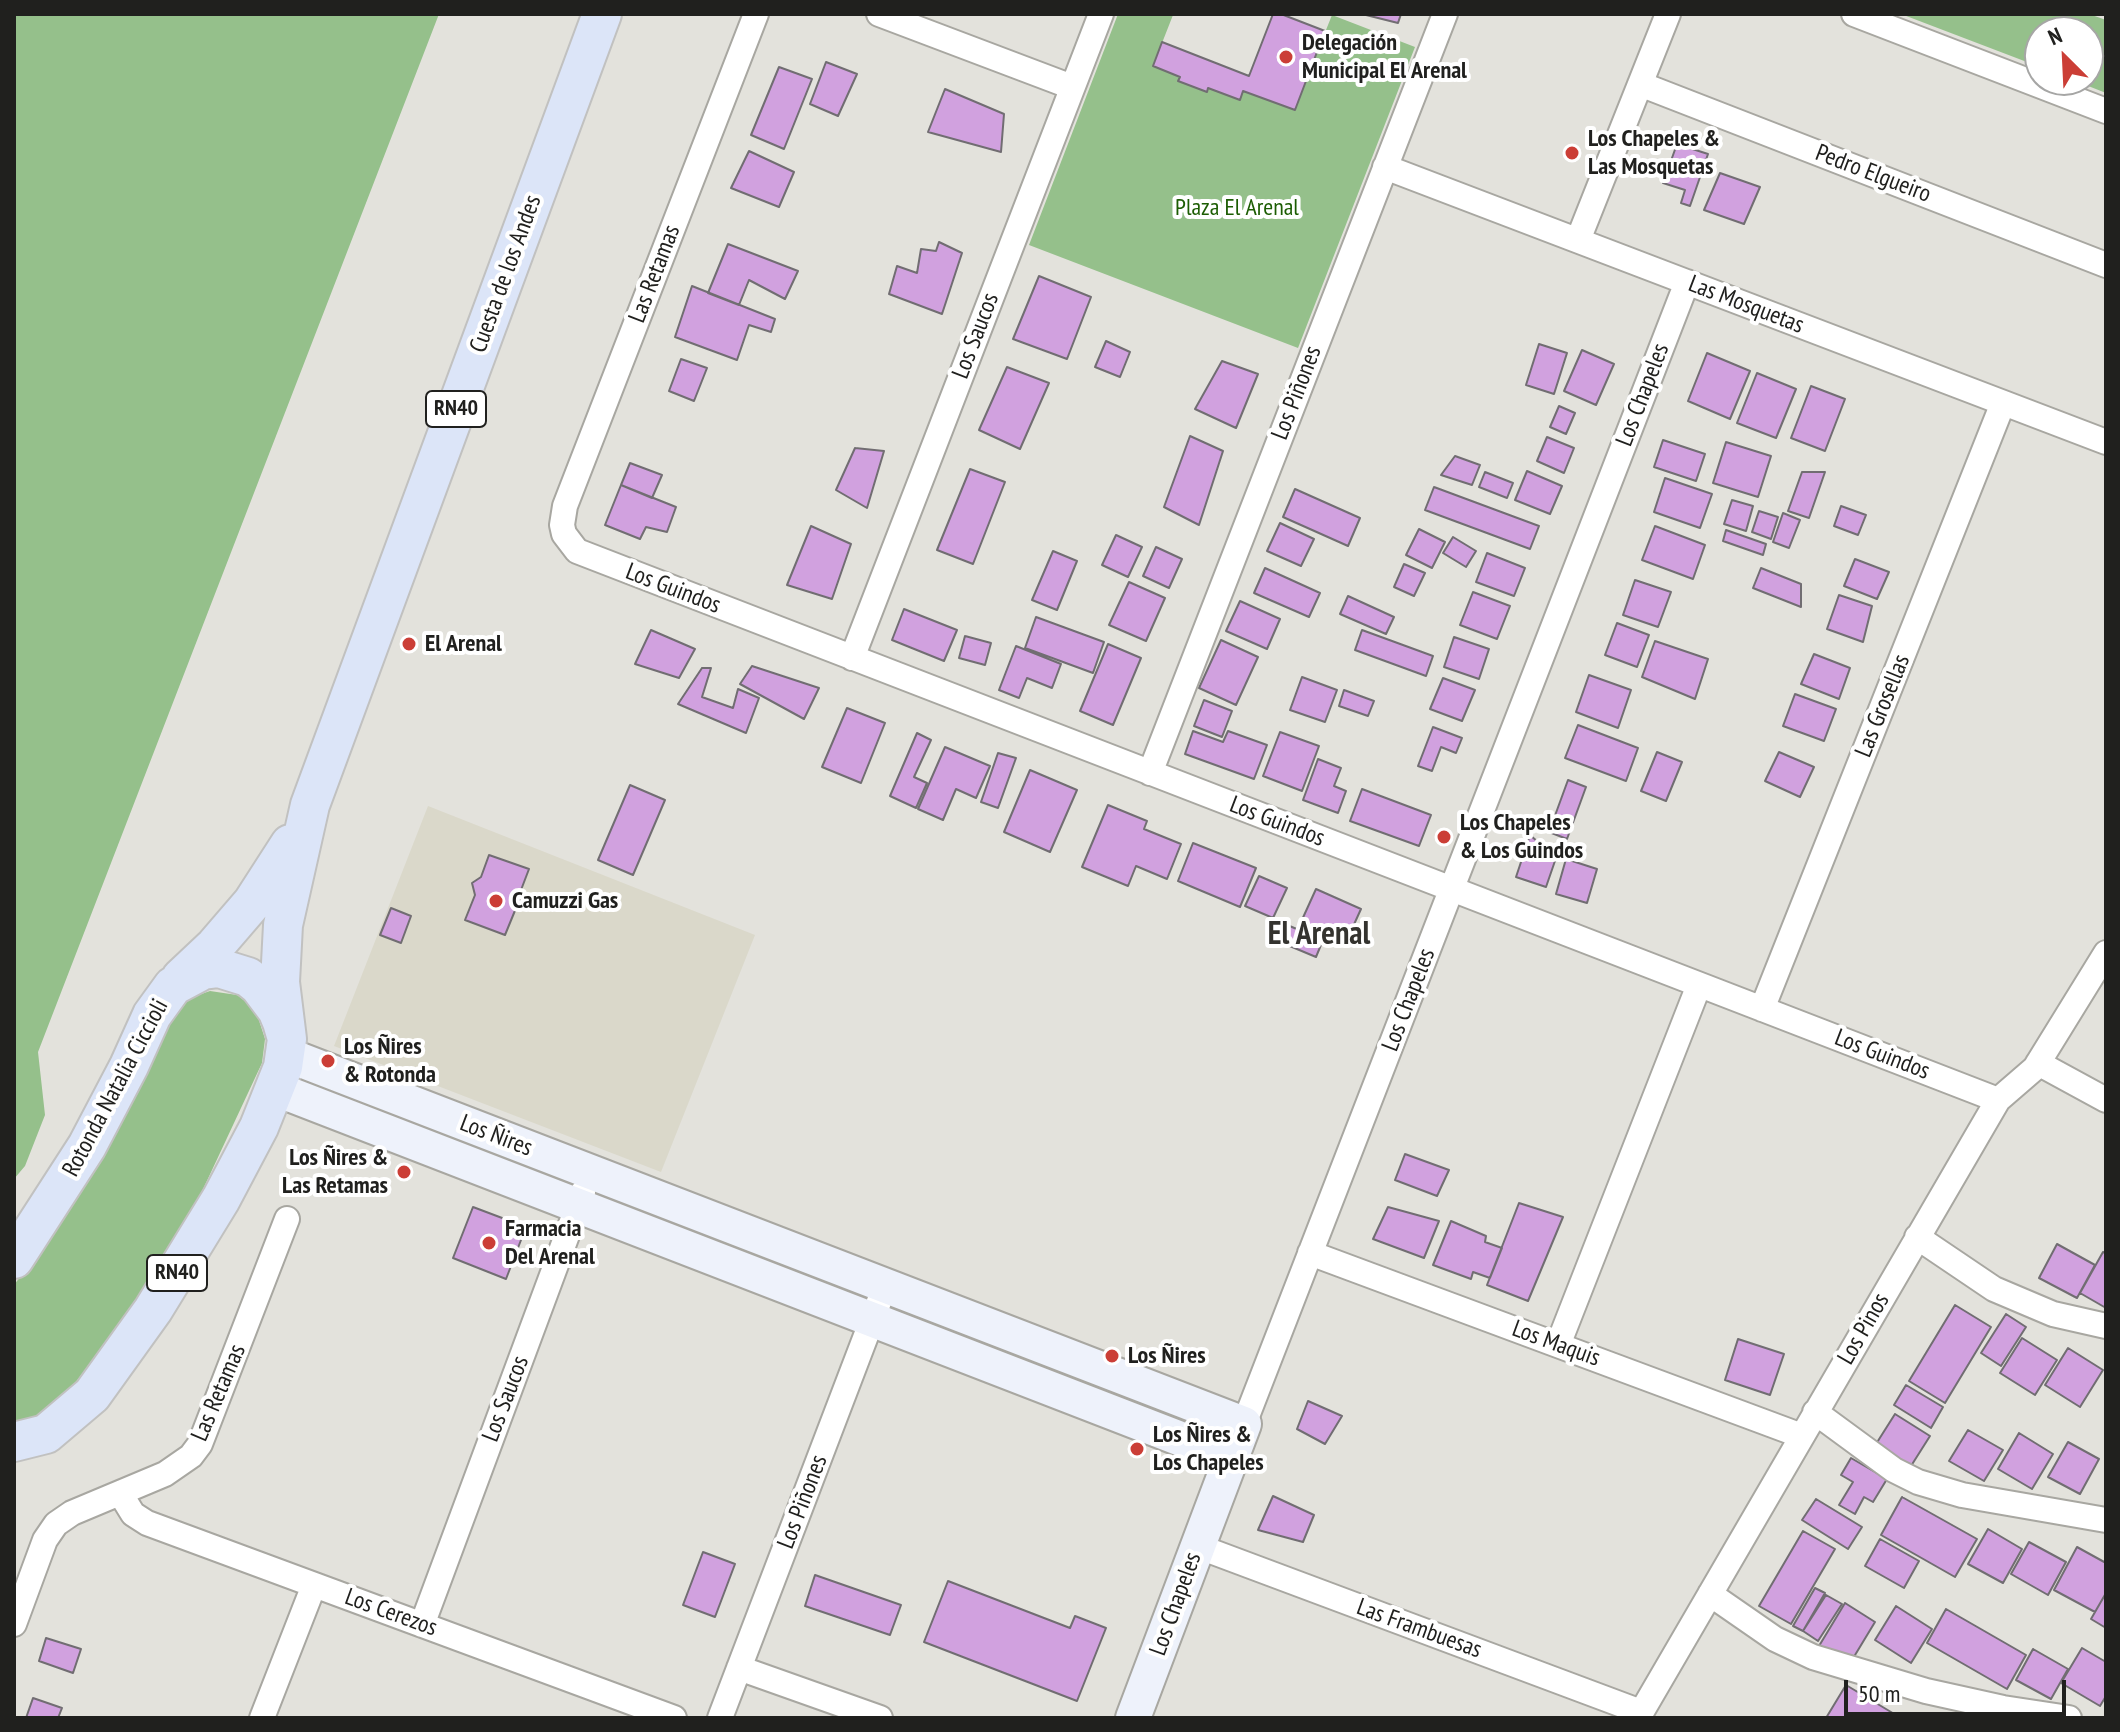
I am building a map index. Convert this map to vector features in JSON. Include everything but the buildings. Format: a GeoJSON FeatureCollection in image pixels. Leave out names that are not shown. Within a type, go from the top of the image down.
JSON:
{"type":"FeatureCollection","features":[{"type":"Feature","properties":{"kind":"main road","name":"Cuesta de los Andes"},"geometry":{"type":"LineString","coordinates":[[283,1061],[280,982],[283,925],[310,805],[602,14]]}},
{"type":"Feature","properties":{"kind":"main road","name":"Cuesta de los Andes"},"geometry":{"type":"LineString","coordinates":[[173,986],[215,946],[252,903],[310,805]]}},
{"type":"Feature","properties":{"kind":"main road","name":"Rotonda Natalia Ciccioli"},"geometry":{"type":"LineString","coordinates":[[14,1259],[87,1146],[116,1093],[152,1015],[173,986],[187,976],[211,969],[233,971],[248,977],[277,1010],[283,1061]]}},
{"type":"Feature","properties":{"kind":"main road","name":"RN40"},"geometry":{"type":"LineString","coordinates":[[25,1443],[92,1395],[153,1310],[221,1199],[283,1061]]}},
{"type":"Feature","properties":{"kind":"street","name":"Las Retamas"},"geometry":{"type":"LineString","coordinates":[[564,534],[565,506],[756,14]]}},
{"type":"Feature","properties":{"kind":"street"},"geometry":{"type":"LineString","coordinates":[[879,14],[1072,87]]}},
{"type":"Feature","properties":{"kind":"street","name":"Los Saucos"},"geometry":{"type":"LineString","coordinates":[[852,658],[1101,14]]}},
{"type":"Feature","properties":{"kind":"street","name":"Los Piñones"},"geometry":{"type":"LineString","coordinates":[[1150,773],[1445,14]]}},
{"type":"Feature","properties":{"kind":"street"},"geometry":{"type":"LineString","coordinates":[[1578,240],[1668,14]]}},
{"type":"Feature","properties":{"kind":"street"},"geometry":{"type":"LineString","coordinates":[[1854,14],[2106,111]]}},
{"type":"Feature","properties":{"kind":"street","name":"Pedro Elgueiro"},"geometry":{"type":"LineString","coordinates":[[1640,84],[2106,265]]}},
{"type":"Feature","properties":{"kind":"street","name":"Las Mosquetas"},"geometry":{"type":"LineString","coordinates":[[1385,167],[2106,442]]}},
{"type":"Feature","properties":{"kind":"street","name":"Los Chapeles"},"geometry":{"type":"LineString","coordinates":[[1133,1718],[1230,1458],[1687,282]]}},
{"type":"Feature","properties":{"kind":"street","name":"Las Grosellas"},"geometry":{"type":"LineString","coordinates":[[1762,1009],[2003,403]]}},
{"type":"Feature","properties":{"kind":"street","name":"Los Guindos"},"geometry":{"type":"LineString","coordinates":[[564,534],[577,551],[586,556],[1998,1100]]}},
{"type":"Feature","properties":{"kind":"street","name":"Los Pinos"},"geometry":{"type":"LineString","coordinates":[[1640,1715],[1998,1100],[2038,1063],[2106,953]]}},
{"type":"Feature","properties":{"kind":"street"},"geometry":{"type":"LineString","coordinates":[[1558,1345],[1699,985]]}},
{"type":"Feature","properties":{"kind":"street","name":"Los Ñires"},"geometry":{"type":"LineString","coordinates":[[283,1061],[591,1173],[1244,1424]]}},
{"type":"Feature","properties":{"kind":"street","name":"Los Ñires"},"geometry":{"type":"LineString","coordinates":[[283,1061],[578,1206],[1230,1458]]}},
{"type":"Feature","properties":{"kind":"street"},"geometry":{"type":"LineString","coordinates":[[2038,1063],[2106,1100]]}},
{"type":"Feature","properties":{"kind":"street","name":"Los Saucos"},"geometry":{"type":"LineString","coordinates":[[422,1625],[591,1173]]}},
{"type":"Feature","properties":{"kind":"street","name":"Las Retamas"},"geometry":{"type":"LineString","coordinates":[[14,1624],[49,1531],[72,1513],[179,1466],[200,1444],[287,1219]]}},
{"type":"Feature","properties":{"kind":"street"},"geometry":{"type":"LineString","coordinates":[[1917,1237],[1994,1289],[2053,1314],[2106,1326]]}},
{"type":"Feature","properties":{"kind":"street","name":"Los Maquis"},"geometry":{"type":"LineString","coordinates":[[1310,1253],[1802,1436]]}},
{"type":"Feature","properties":{"kind":"street","name":"Los Piñones"},"geometry":{"type":"LineString","coordinates":[[720,1718],[885,1286]]}},
{"type":"Feature","properties":{"kind":"street"},"geometry":{"type":"LineString","coordinates":[[1815,1412],[1894,1470],[1918,1482],[1962,1495],[2106,1520]]}},
{"type":"Feature","properties":{"kind":"street","name":"Los Cerezos"},"geometry":{"type":"LineString","coordinates":[[120,1493],[127,1508],[140,1520],[674,1718]]}},
{"type":"Feature","properties":{"kind":"street","name":"Las Frambuesas"},"geometry":{"type":"LineString","coordinates":[[1197,1546],[1640,1715]]}},
{"type":"Feature","properties":{"kind":"street"},"geometry":{"type":"LineString","coordinates":[[262,1718],[314,1585]]}},
{"type":"Feature","properties":{"kind":"street"},"geometry":{"type":"LineString","coordinates":[[1710,1594],[1775,1639],[1813,1657],[1926,1691],[2003,1708],[2069,1718]]}},
{"type":"Feature","properties":{"kind":"street"},"geometry":{"type":"LineString","coordinates":[[739,1668],[880,1718]]}},
{"type":"Feature","properties":{"kind":"shaded area"},"geometry":{"type":"Polygon","coordinates":[[[428,806],[755,935],[661,1172],[334,1046],[428,806]]]}},
{"type":"Feature","properties":{"kind":"green space"},"geometry":{"type":"Polygon","coordinates":[[[14,14],[439,14],[38,1052],[45,1115],[25,1166],[14,1179],[14,14]]]}},
{"type":"Feature","properties":{"kind":"green space","name":"Plaza El Arenal"},"geometry":{"type":"Polygon","coordinates":[[[1118,14],[1173,15],[1153,66],[1180,77],[1179,81],[1206,92],[1208,88],[1240,99],[1243,91],[1294,110],[1332,15],[1415,47],[1298,348],[1029,245],[1118,14]]]}},
{"type":"Feature","properties":{"kind":"green space"},"geometry":{"type":"Polygon","coordinates":[[[1901,14],[2095,16],[2024,16],[2024,61],[1901,14]]]}},
{"type":"Feature","properties":{"kind":"green space"},"geometry":{"type":"Polygon","coordinates":[[[2104,19],[2106,20],[2104,92],[2104,19]]]}},
{"type":"Feature","properties":{"kind":"green space"},"geometry":{"type":"Polygon","coordinates":[[[210,991],[237,995],[257,1014],[265,1039],[262,1063],[191,1215],[116,1331],[60,1402],[42,1416],[14,1424],[14,1285],[41,1249],[169,1020],[184,1000],[210,991]]]}},
{"type":"Feature","properties":{"kind":"place","name":"Delegación Municipal El Arenal"},"geometry":{"type":"Point","coordinates":[1286,57]}},
{"type":"Feature","properties":{"kind":"place","name":"Los Chapeles & Las Mosquetas"},"geometry":{"type":"Point","coordinates":[1572,153]}},
{"type":"Feature","properties":{"kind":"place","name":"El Arenal"},"geometry":{"type":"Point","coordinates":[409,644]}},
{"type":"Feature","properties":{"kind":"place","name":"Los Chapeles & Los Guindos"},"geometry":{"type":"Point","coordinates":[1444,837]}},
{"type":"Feature","properties":{"kind":"place","name":"Camuzzi Gas"},"geometry":{"type":"Point","coordinates":[496,901]}},
{"type":"Feature","properties":{"kind":"place","name":"Los Ñires & Rotonda"},"geometry":{"type":"Point","coordinates":[328,1061]}},
{"type":"Feature","properties":{"kind":"place","name":"Los Ñires & Las Retamas"},"geometry":{"type":"Point","coordinates":[404,1172]}},
{"type":"Feature","properties":{"kind":"place","name":"Farmacia Del Arenal"},"geometry":{"type":"Point","coordinates":[489,1243]}},
{"type":"Feature","properties":{"kind":"place","name":"Los Ñires"},"geometry":{"type":"Point","coordinates":[1112,1356]}},
{"type":"Feature","properties":{"kind":"place","name":"Los Ñires & Los Chapeles"},"geometry":{"type":"Point","coordinates":[1137,1449]}},
{"type":"Feature","properties":{"kind":"district","name":"El Arenal"},"geometry":{"type":"Point","coordinates":[1319,935]}}]}
